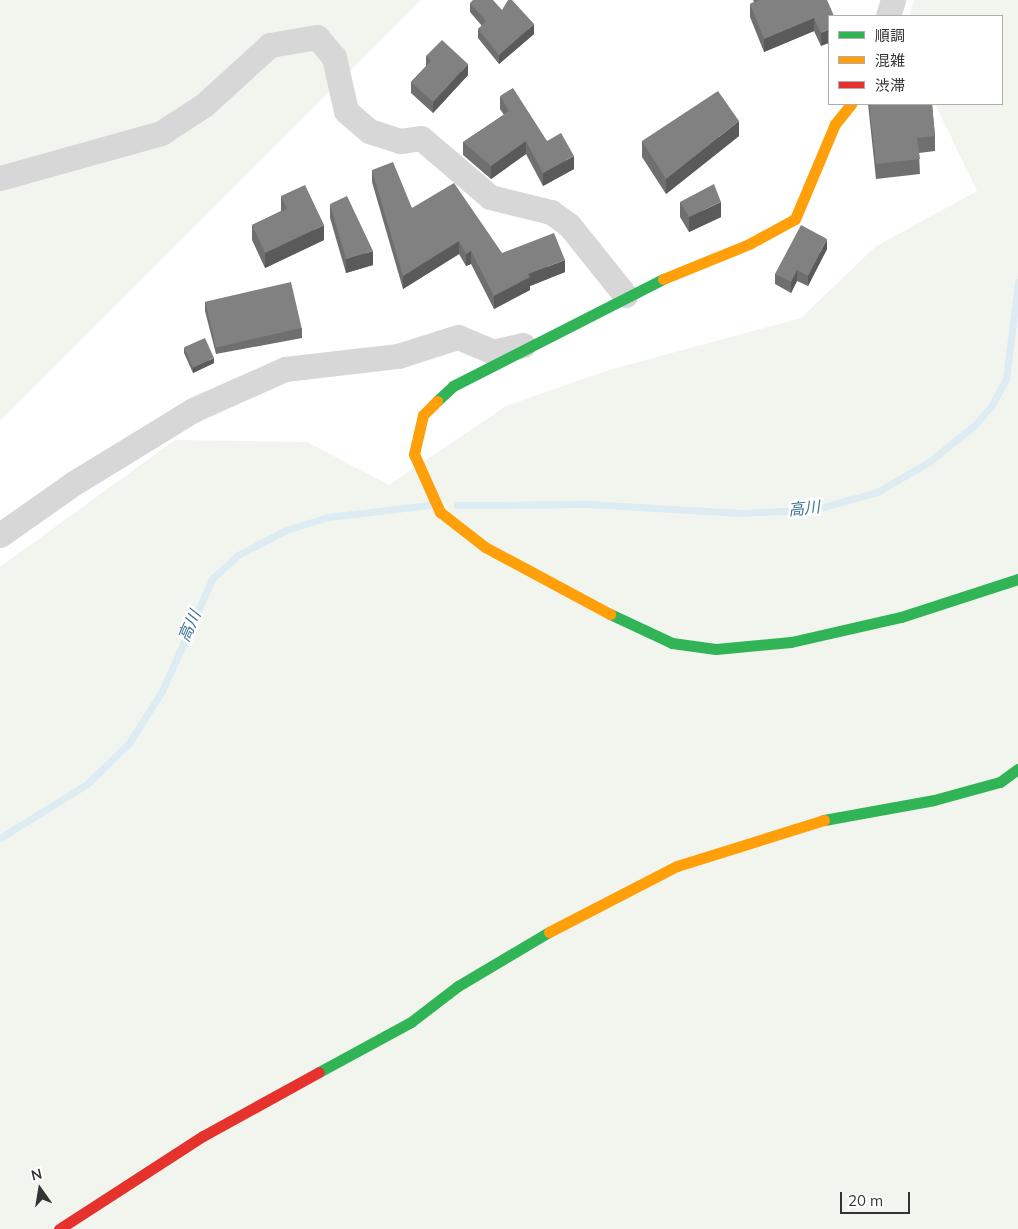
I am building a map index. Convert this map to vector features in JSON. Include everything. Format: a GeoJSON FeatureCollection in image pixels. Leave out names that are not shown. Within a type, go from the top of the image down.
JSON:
{"type":"FeatureCollection","features":[{"type":"Feature","properties":{"kind":"street"},"geometry":{"type":"LineString","coordinates":[[888,15],[893,0]]}},
{"type":"Feature","properties":{"kind":"street"},"geometry":{"type":"LineString","coordinates":[[0,178],[161,133],[204,105],[270,45],[317,36],[334,58],[346,111],[369,131],[400,141],[421,138],[490,197],[551,212],[569,226],[625,295]]}},
{"type":"Feature","properties":{"kind":"street"},"geometry":{"type":"LineString","coordinates":[[850,105],[834,124],[795,219],[625,295],[526,344],[483,374],[453,386],[423,415],[414,454],[429,492],[440,512],[485,547],[640,630],[672,643],[716,649],[791,642],[901,617],[1018,579]]}},
{"type":"Feature","properties":{"kind":"street"},"geometry":{"type":"LineString","coordinates":[[0,535],[74,483],[193,410],[285,369],[398,356],[458,337],[493,352],[526,344]]}},
{"type":"Feature","properties":{"kind":"street"},"geometry":{"type":"LineString","coordinates":[[59,1229],[203,1136],[411,1022],[458,986],[588,909],[677,866],[799,824],[934,800],[1000,782],[1018,769]]}},
{"type":"Feature","properties":{"kind":"shaded area"},"geometry":{"type":"Polygon","coordinates":[[[0,0],[421,0],[0,421],[0,0]]]}},
{"type":"Feature","properties":{"kind":"shaded area"},"geometry":{"type":"Polygon","coordinates":[[[914,0],[1018,0],[1018,1229],[0,1229],[0,567],[175,440],[307,442],[389,485],[506,406],[609,370],[801,318],[875,247],[977,191],[935,105],[1003,105],[1003,15],[909,15],[914,0]]]}},
{"type":"Feature","properties":{"kind":"building"},"geometry":{"type":"Polygon","coordinates":[[[473,0],[493,0],[502,10],[508,0],[512,0],[534,24],[499,55],[478,29],[486,21],[470,3],[473,0]]]}},
{"type":"Feature","properties":{"kind":"building"},"geometry":{"type":"Polygon","coordinates":[[[759,0],[827,0],[834,15],[828,15],[828,30],[821,33],[814,18],[764,39],[750,4],[759,0]]]}},
{"type":"Feature","properties":{"kind":"building"},"geometry":{"type":"Polygon","coordinates":[[[442,40],[468,64],[433,102],[411,82],[431,61],[426,56],[442,40]]]}},
{"type":"Feature","properties":{"kind":"building"},"geometry":{"type":"Polygon","coordinates":[[[513,88],[547,141],[561,133],[574,156],[543,173],[526,141],[491,166],[463,142],[509,111],[500,96],[513,88]]]}},
{"type":"Feature","properties":{"kind":"building"},"geometry":{"type":"Polygon","coordinates":[[[718,91],[739,121],[666,179],[642,141],[718,91]]]}},
{"type":"Feature","properties":{"kind":"building"},"geometry":{"type":"Polygon","coordinates":[[[869,105],[932,105],[935,136],[917,138],[920,159],[876,164],[869,105]]]}},
{"type":"Feature","properties":{"kind":"building"},"geometry":{"type":"Polygon","coordinates":[[[393,162],[412,208],[454,183],[502,253],[554,233],[565,260],[528,274],[530,277],[494,296],[471,251],[466,254],[459,241],[403,276],[372,170],[393,162]]]}},
{"type":"Feature","properties":{"kind":"building"},"geometry":{"type":"Polygon","coordinates":[[[714,184],[721,202],[689,217],[680,202],[714,184]]]}},
{"type":"Feature","properties":{"kind":"building"},"geometry":{"type":"Polygon","coordinates":[[[305,185],[324,225],[265,253],[252,225],[287,209],[281,196],[305,185]]]}},
{"type":"Feature","properties":{"kind":"building"},"geometry":{"type":"Polygon","coordinates":[[[347,196],[373,251],[346,259],[330,204],[347,196]]]}},
{"type":"Feature","properties":{"kind":"building"},"geometry":{"type":"Polygon","coordinates":[[[801,225],[827,239],[808,276],[797,270],[791,282],[775,274],[801,225]]]}},
{"type":"Feature","properties":{"kind":"building"},"geometry":{"type":"Polygon","coordinates":[[[291,282],[302,328],[216,348],[205,302],[291,282]]]}},
{"type":"Feature","properties":{"kind":"building"},"geometry":{"type":"Polygon","coordinates":[[[205,338],[214,358],[193,367],[184,347],[205,338]]]}},
{"type":"Feature","properties":{"kind":"waterway","name":"高川"},"geometry":{"type":"LineString","coordinates":[[457,505],[588,504],[741,513],[816,509],[877,492],[929,462],[976,424],[992,405],[1006,379],[1018,282]]}},
{"type":"Feature","properties":{"kind":"waterway","name":"高川"},"geometry":{"type":"LineString","coordinates":[[0,838],[87,784],[129,743],[162,691],[212,579],[238,555],[286,530],[328,517],[429,505]]}},
{"type":"Feature","properties":{"kind":"traffic: fast"},"geometry":{"type":"LineString","coordinates":[[437,401],[453,386],[663,279]]}},
{"type":"Feature","properties":{"kind":"traffic: fast"},"geometry":{"type":"LineString","coordinates":[[610,614],[672,643],[716,649],[791,642],[901,617],[1018,579]]}},
{"type":"Feature","properties":{"kind":"traffic: fast"},"geometry":{"type":"LineString","coordinates":[[824,820],[934,800],[1000,782],[1018,769]]}},
{"type":"Feature","properties":{"kind":"traffic: fast"},"geometry":{"type":"LineString","coordinates":[[319,1072],[411,1022],[458,986],[549,932]]}},
{"type":"Feature","properties":{"kind":"traffic: slow"},"geometry":{"type":"LineString","coordinates":[[663,279],[749,244],[795,219],[835,124],[850,105]]}},
{"type":"Feature","properties":{"kind":"traffic: slow"},"geometry":{"type":"LineString","coordinates":[[437,401],[423,415],[414,454],[440,512],[485,547],[610,614]]}},
{"type":"Feature","properties":{"kind":"traffic: slow"},"geometry":{"type":"LineString","coordinates":[[549,932],[677,866],[824,820]]}},
{"type":"Feature","properties":{"kind":"traffic: jam"},"geometry":{"type":"LineString","coordinates":[[59,1229],[203,1136],[319,1072]]}}]}
